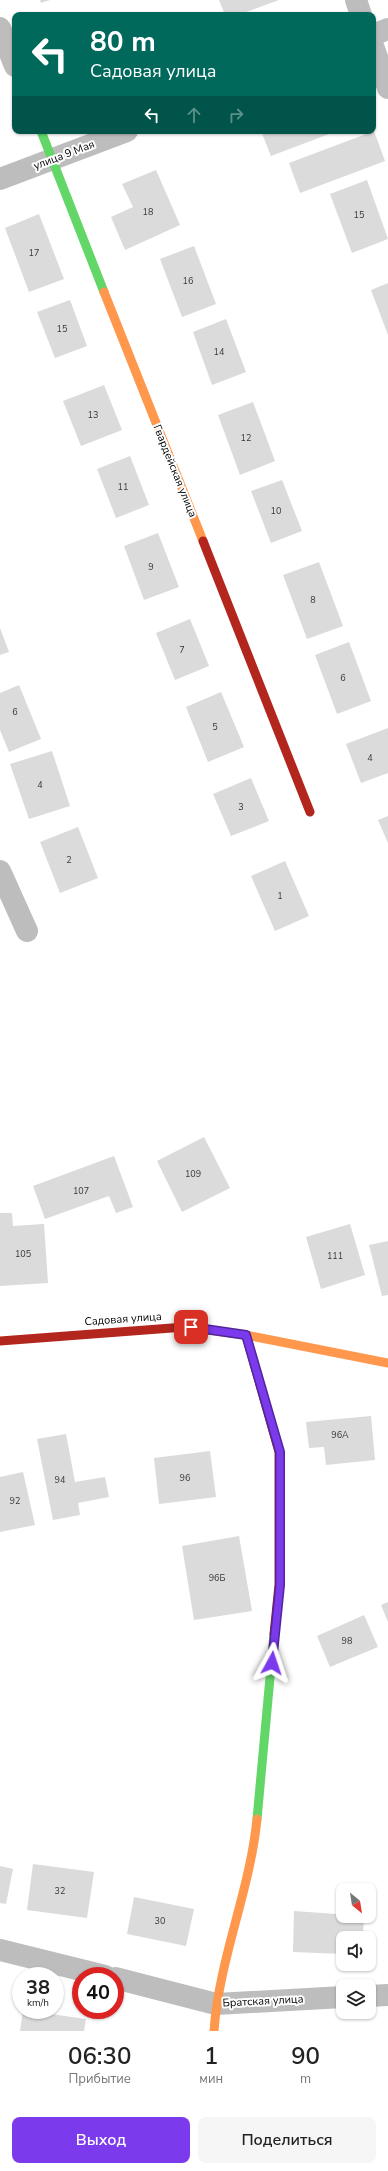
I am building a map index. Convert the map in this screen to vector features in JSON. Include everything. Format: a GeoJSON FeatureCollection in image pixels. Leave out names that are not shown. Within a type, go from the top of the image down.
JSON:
{"type":"FeatureCollection","features":[{"type":"Feature","properties":{"kind":"street"},"geometry":{"type":"LineString","coordinates":[[356,0],[360,12]]}},
{"type":"Feature","properties":{"kind":"street"},"geometry":{"type":"LineString","coordinates":[[0,28],[12,58]]}},
{"type":"Feature","properties":{"kind":"street"},"geometry":{"type":"LineString","coordinates":[[376,35],[388,29]]}},
{"type":"Feature","properties":{"kind":"street"},"geometry":{"type":"LineString","coordinates":[[376,54],[388,88]]}},
{"type":"Feature","properties":{"kind":"street","name":"Гвардейская улица"},"geometry":{"type":"LineString","coordinates":[[42,134],[310,812]]}},
{"type":"Feature","properties":{"kind":"street","name":"улица 9 Мая"},"geometry":{"type":"LineString","coordinates":[[0,179],[119,134]]}},
{"type":"Feature","properties":{"kind":"street"},"geometry":{"type":"LineString","coordinates":[[0,871],[27,931]]}},
{"type":"Feature","properties":{"kind":"street","name":"Садовая улица"},"geometry":{"type":"LineString","coordinates":[[0,1341],[118,1331],[191,1327],[246,1335],[388,1363]]}},
{"type":"Feature","properties":{"kind":"street"},"geometry":{"type":"LineString","coordinates":[[214,2031],[216,2004],[254,1851],[280,1585],[280,1452],[246,1335]]}},
{"type":"Feature","properties":{"kind":"street"},"geometry":{"type":"LineString","coordinates":[[0,1950],[72,1968]]}},
{"type":"Feature","properties":{"kind":"street","name":"Братская улица"},"geometry":{"type":"LineString","coordinates":[[124,1980],[216,2004],[336,1997]]}},
{"type":"Feature","properties":{"kind":"street"},"geometry":{"type":"LineString","coordinates":[[376,1996],[388,1995]]}},
{"type":"Feature","properties":{"kind":"building"},"geometry":{"type":"Polygon","coordinates":[[[40,0],[50,0],[41,3],[40,0]]]}},
{"type":"Feature","properties":{"kind":"building"},"geometry":{"type":"Polygon","coordinates":[[[219,0],[279,0],[246,12],[224,12],[219,0]]]}},
{"type":"Feature","properties":{"kind":"building"},"geometry":{"type":"Polygon","coordinates":[[[262,134],[329,134],[271,156],[262,134]]]}},
{"type":"Feature","properties":{"kind":"building"},"geometry":{"type":"Polygon","coordinates":[[[366,134],[375,134],[385,161],[300,193],[289,163],[366,134]]]}},
{"type":"Feature","properties":{"kind":"building"},"geometry":{"type":"Polygon","coordinates":[[[156,170],[180,225],[125,250],[111,217],[133,207],[122,184],[156,170]]]}},
{"type":"Feature","properties":{"kind":"building"},"geometry":{"type":"Polygon","coordinates":[[[367,180],[388,239],[352,253],[330,194],[367,180]]]}},
{"type":"Feature","properties":{"kind":"building"},"geometry":{"type":"Polygon","coordinates":[[[39,214],[64,279],[29,292],[5,228],[39,214]]]}},
{"type":"Feature","properties":{"kind":"building"},"geometry":{"type":"Polygon","coordinates":[[[194,246],[216,304],[182,317],[160,259],[194,246]]]}},
{"type":"Feature","properties":{"kind":"building"},"geometry":{"type":"Polygon","coordinates":[[[388,283],[388,335],[371,290],[388,283]]]}},
{"type":"Feature","properties":{"kind":"building"},"geometry":{"type":"Polygon","coordinates":[[[70,300],[87,346],[55,358],[37,312],[70,300]]]}},
{"type":"Feature","properties":{"kind":"building"},"geometry":{"type":"Polygon","coordinates":[[[226,319],[246,372],[212,385],[193,332],[226,319]]]}},
{"type":"Feature","properties":{"kind":"building"},"geometry":{"type":"Polygon","coordinates":[[[104,385],[122,430],[81,446],[63,401],[104,385]]]}},
{"type":"Feature","properties":{"kind":"building"},"geometry":{"type":"Polygon","coordinates":[[[253,402],[275,461],[240,475],[218,415],[253,402]]]}},
{"type":"Feature","properties":{"kind":"building"},"geometry":{"type":"Polygon","coordinates":[[[130,456],[149,505],[116,518],[97,469],[130,456]]]}},
{"type":"Feature","properties":{"kind":"building"},"geometry":{"type":"Polygon","coordinates":[[[282,480],[302,531],[271,543],[251,491],[282,480]]]}},
{"type":"Feature","properties":{"kind":"building"},"geometry":{"type":"Polygon","coordinates":[[[158,533],[179,587],[144,600],[124,546],[158,533]]]}},
{"type":"Feature","properties":{"kind":"building"},"geometry":{"type":"Polygon","coordinates":[[[319,562],[343,626],[307,639],[283,575],[319,562]]]}},
{"type":"Feature","properties":{"kind":"building"},"geometry":{"type":"Polygon","coordinates":[[[190,619],[209,666],[175,680],[156,633],[190,619]]]}},
{"type":"Feature","properties":{"kind":"building"},"geometry":{"type":"Polygon","coordinates":[[[0,628],[9,652],[0,655],[0,628]]]}},
{"type":"Feature","properties":{"kind":"building"},"geometry":{"type":"Polygon","coordinates":[[[349,642],[371,701],[337,714],[315,655],[349,642]]]}},
{"type":"Feature","properties":{"kind":"building"},"geometry":{"type":"Polygon","coordinates":[[[19,685],[41,739],[9,752],[0,730],[0,693],[19,685]]]}},
{"type":"Feature","properties":{"kind":"building"},"geometry":{"type":"Polygon","coordinates":[[[221,692],[244,747],[208,762],[186,707],[221,692]]]}},
{"type":"Feature","properties":{"kind":"building"},"geometry":{"type":"Polygon","coordinates":[[[388,728],[388,773],[361,783],[346,744],[388,728]]]}},
{"type":"Feature","properties":{"kind":"building"},"geometry":{"type":"Polygon","coordinates":[[[52,751],[70,806],[29,819],[10,764],[52,751]]]}},
{"type":"Feature","properties":{"kind":"building"},"geometry":{"type":"Polygon","coordinates":[[[251,778],[269,821],[231,836],[213,794],[251,778]]]}},
{"type":"Feature","properties":{"kind":"building"},"geometry":{"type":"Polygon","coordinates":[[[388,816],[388,843],[378,820],[388,816]]]}},
{"type":"Feature","properties":{"kind":"building"},"geometry":{"type":"Polygon","coordinates":[[[78,827],[98,878],[60,893],[40,842],[78,827]]]}},
{"type":"Feature","properties":{"kind":"building"},"geometry":{"type":"Polygon","coordinates":[[[285,861],[309,916],[275,931],[251,876],[285,861]]]}},
{"type":"Feature","properties":{"kind":"building"},"geometry":{"type":"Polygon","coordinates":[[[204,1137],[230,1188],[182,1212],[157,1161],[204,1137]]]}},
{"type":"Feature","properties":{"kind":"building"},"geometry":{"type":"Polygon","coordinates":[[[114,1156],[133,1207],[116,1213],[109,1196],[45,1219],[33,1186],[114,1156]]]}},
{"type":"Feature","properties":{"kind":"building"},"geometry":{"type":"Polygon","coordinates":[[[0,1213],[12,1213],[13,1226],[44,1224],[48,1283],[0,1286],[0,1213]]]}},
{"type":"Feature","properties":{"kind":"building"},"geometry":{"type":"Polygon","coordinates":[[[350,1224],[365,1275],[321,1289],[306,1237],[350,1224]]]}},
{"type":"Feature","properties":{"kind":"building"},"geometry":{"type":"Polygon","coordinates":[[[388,1241],[388,1295],[382,1296],[369,1245],[388,1241]]]}},
{"type":"Feature","properties":{"kind":"building"},"geometry":{"type":"Polygon","coordinates":[[[371,1416],[375,1460],[326,1465],[324,1447],[309,1448],[306,1422],[371,1416]]]}},
{"type":"Feature","properties":{"kind":"building"},"geometry":{"type":"Polygon","coordinates":[[[66,1434],[75,1482],[105,1477],[109,1497],[78,1503],[80,1515],[53,1520],[37,1439],[66,1434]]]}},
{"type":"Feature","properties":{"kind":"building"},"geometry":{"type":"Polygon","coordinates":[[[210,1451],[216,1497],[159,1504],[154,1458],[210,1451]]]}},
{"type":"Feature","properties":{"kind":"building"},"geometry":{"type":"Polygon","coordinates":[[[23,1472],[35,1525],[0,1532],[0,1477],[23,1472]]]}},
{"type":"Feature","properties":{"kind":"building"},"geometry":{"type":"Polygon","coordinates":[[[239,1536],[252,1611],[194,1620],[182,1546],[239,1536]]]}},
{"type":"Feature","properties":{"kind":"building"},"geometry":{"type":"Polygon","coordinates":[[[388,1602],[388,1622],[381,1605],[388,1602]]]}},
{"type":"Feature","properties":{"kind":"building"},"geometry":{"type":"Polygon","coordinates":[[[364,1615],[378,1647],[330,1667],[317,1636],[364,1615]]]}},
{"type":"Feature","properties":{"kind":"building"},"geometry":{"type":"Polygon","coordinates":[[[33,1864],[94,1872],[87,1918],[27,1910],[33,1864]]]}},
{"type":"Feature","properties":{"kind":"building"},"geometry":{"type":"Polygon","coordinates":[[[0,1866],[13,1869],[6,1904],[0,1903],[0,1866]]]}},
{"type":"Feature","properties":{"kind":"building"},"geometry":{"type":"Polygon","coordinates":[[[134,1897],[194,1909],[186,1946],[127,1934],[134,1897]]]}},
{"type":"Feature","properties":{"kind":"building"},"geometry":{"type":"Polygon","coordinates":[[[294,1911],[336,1914],[336,1923],[364,1923],[363,1931],[336,1931],[336,1954],[293,1952],[294,1911]]]}},
{"type":"Feature","properties":{"kind":"building"},"geometry":{"type":"Polygon","coordinates":[[[64,2016],[72,2017],[72,2019],[86,2019],[84,2031],[20,2031],[22,2019],[64,2019],[64,2016]]]}},
{"type":"Feature","properties":{"kind":"traffic: fast"},"geometry":{"type":"LineString","coordinates":[[42,134],[104,292]]}},
{"type":"Feature","properties":{"kind":"traffic: fast"},"geometry":{"type":"LineString","coordinates":[[257,1819],[274,1634]]}},
{"type":"Feature","properties":{"kind":"traffic: slow"},"geometry":{"type":"LineString","coordinates":[[104,292],[203,541]]}},
{"type":"Feature","properties":{"kind":"traffic: slow"},"geometry":{"type":"LineString","coordinates":[[185,1327],[246,1335],[388,1363]]}},
{"type":"Feature","properties":{"kind":"traffic: slow"},"geometry":{"type":"LineString","coordinates":[[214,2031],[222,1978],[248,1872],[257,1819]]}},
{"type":"Feature","properties":{"kind":"traffic: jam"},"geometry":{"type":"LineString","coordinates":[[203,541],[310,812]]}},
{"type":"Feature","properties":{"kind":"traffic: jam"},"geometry":{"type":"LineString","coordinates":[[0,1341],[185,1327]]}},
{"type":"Feature","properties":{"kind":"traffic: jam"},"geometry":{"type":"LineString","coordinates":[[246,1335],[279,1452],[279,1585],[274,1634]]}},
{"type":"Feature","properties":{"kind":"route"},"geometry":{"type":"LineString","coordinates":[[191,1327],[246,1335],[265,1396],[280,1452],[280,1585],[272,1663]]}}]}
